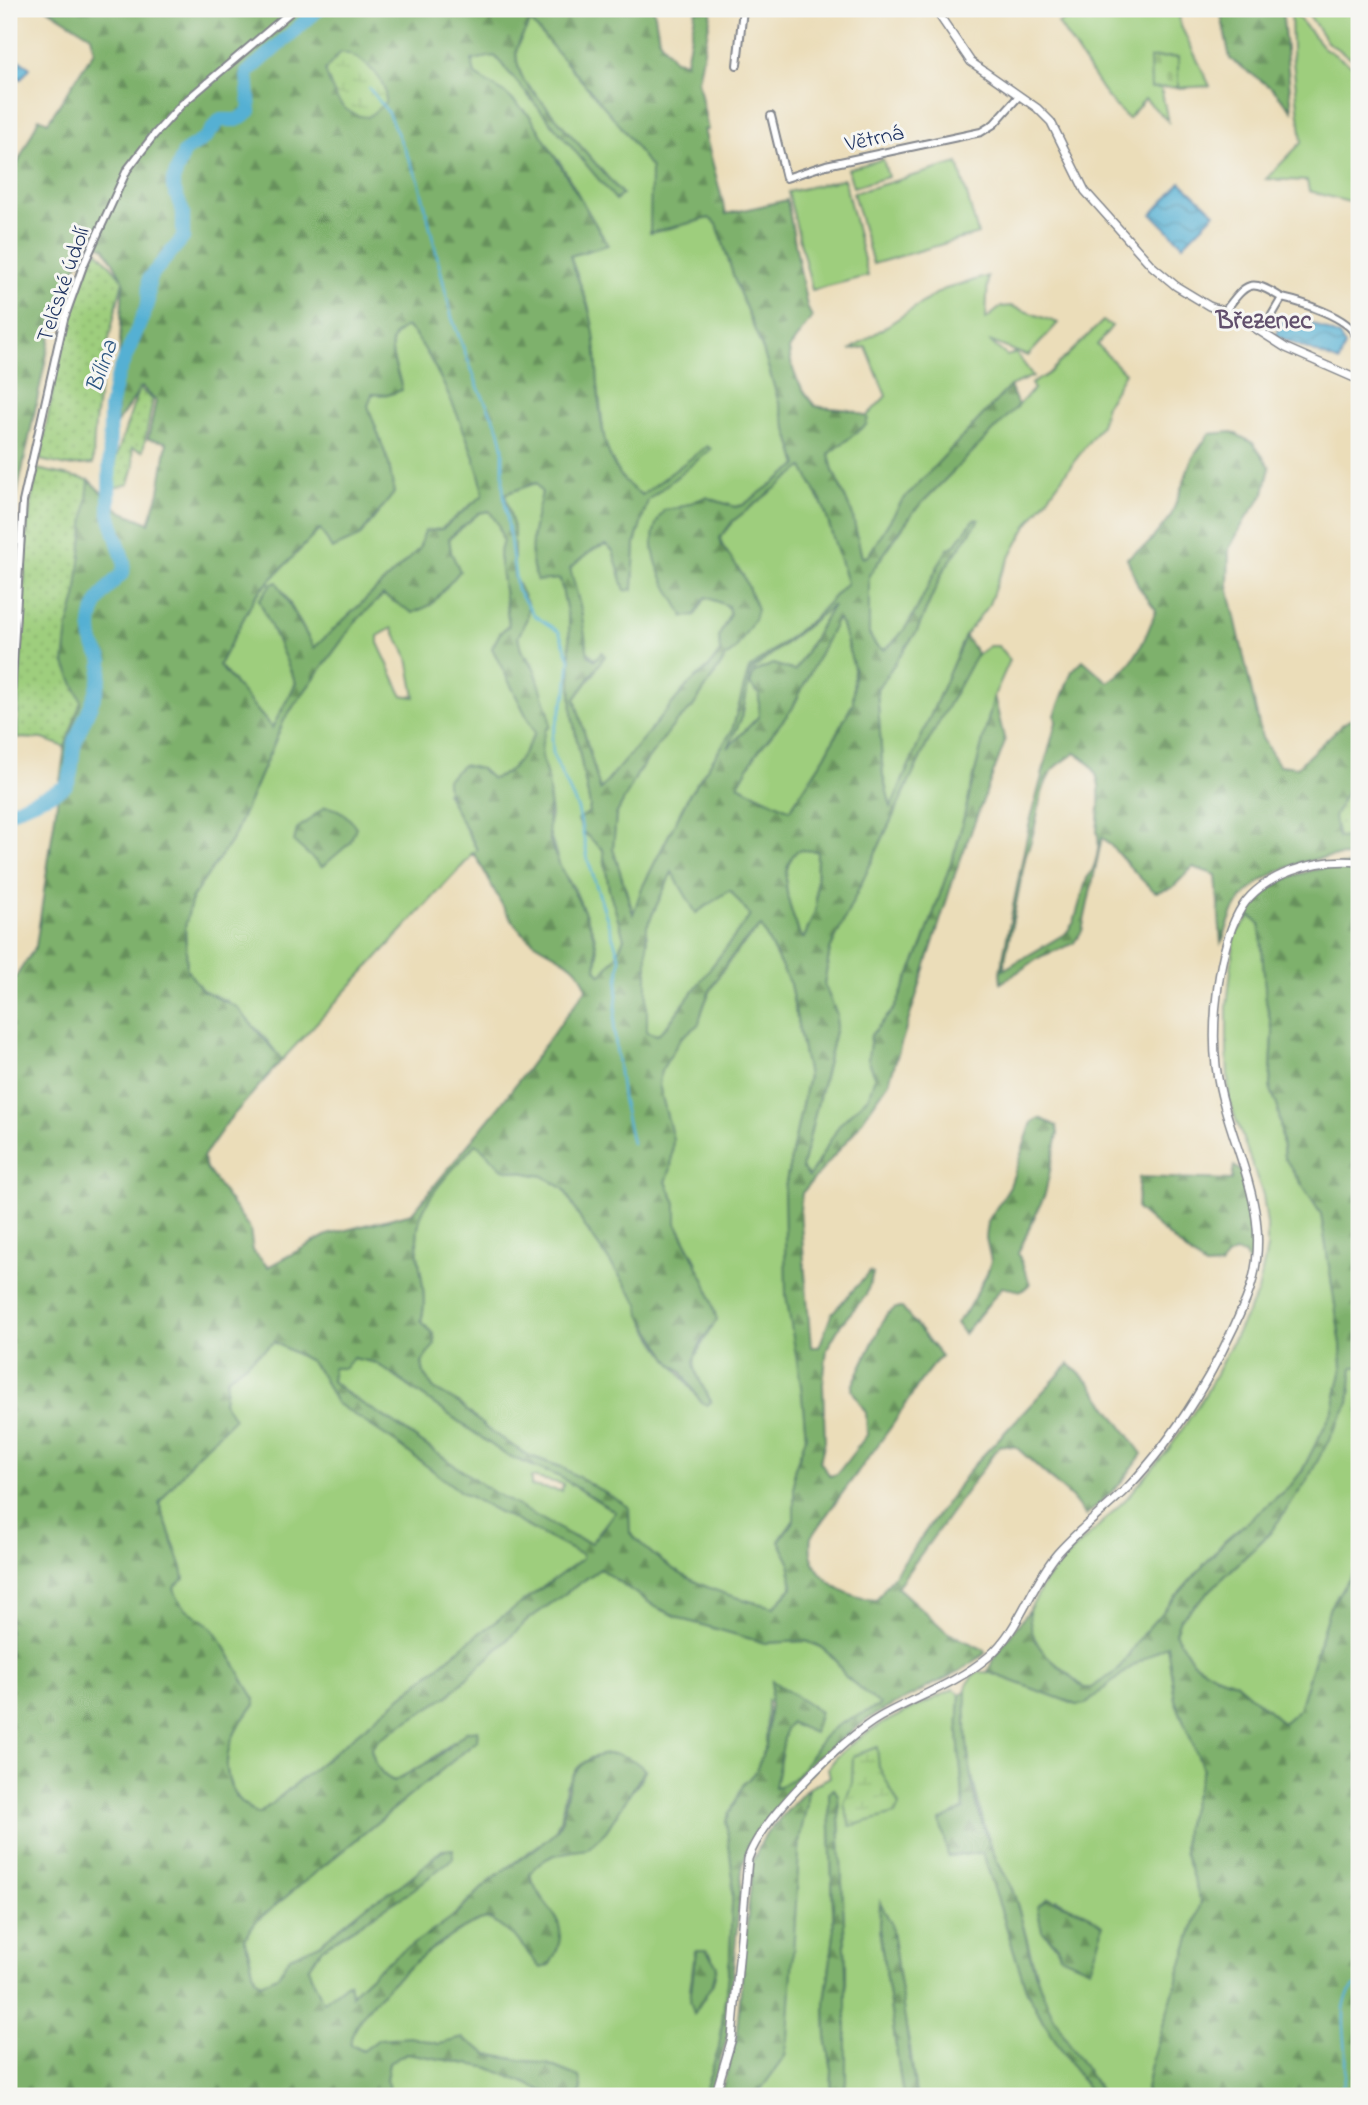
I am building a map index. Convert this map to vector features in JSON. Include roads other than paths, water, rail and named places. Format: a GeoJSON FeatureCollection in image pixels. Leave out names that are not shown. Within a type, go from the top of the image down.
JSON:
{"type":"FeatureCollection","features":[{"type":"Feature","properties":{"kind":"street","name":"Telčské údolí"},"geometry":{"type":"LineString","coordinates":[[9,727],[23,502],[64,319],[83,266],[127,170],[154,135],[182,104],[294,9]]}},
{"type":"Feature","properties":{"kind":"street"},"geometry":{"type":"LineString","coordinates":[[737,65],[743,9]]}},
{"type":"Feature","properties":{"kind":"street"},"geometry":{"type":"LineString","coordinates":[[935,9],[971,62],[1051,122],[1085,191],[1152,266],[1176,286],[1226,311],[1286,348],[1356,378],[1359,364],[1357,339],[1349,326],[1312,306],[1282,298],[1252,284],[1243,288],[1226,311]]}},
{"type":"Feature","properties":{"kind":"street","name":"Větrná"},"geometry":{"type":"LineString","coordinates":[[771,116],[786,178],[837,162],[981,132],[994,124],[1018,97]]}},
{"type":"Feature","properties":{"kind":"street"},"geometry":{"type":"LineString","coordinates":[[1262,332],[1282,298]]}},
{"type":"Feature","properties":{"kind":"street"},"geometry":{"type":"LineString","coordinates":[[715,2096],[732,2038],[748,1859],[761,1833],[858,1731],[962,1675],[989,1656],[1006,1638],[1057,1554],[1130,1485],[1160,1450],[1221,1352],[1252,1283],[1259,1227],[1253,1195],[1220,1091],[1216,1062],[1216,1021],[1230,936],[1240,910],[1264,885],[1307,866],[1344,860],[1359,862]]}},
{"type":"Feature","properties":{"kind":"water"},"geometry":{"type":"Polygon","coordinates":[[[12,55],[30,68],[21,79],[9,69],[12,55]]]}},
{"type":"Feature","properties":{"kind":"water"},"geometry":{"type":"Polygon","coordinates":[[[1181,182],[1215,213],[1183,245],[1152,214],[1181,182]]]}},
{"type":"Feature","properties":{"kind":"water"},"geometry":{"type":"Polygon","coordinates":[[[1299,317],[1339,336],[1345,346],[1339,362],[1276,336],[1283,320],[1299,317]]]}},
{"type":"Feature","properties":{"kind":"waterway","name":"Bílina"},"geometry":{"type":"LineString","coordinates":[[9,813],[66,785],[75,743],[99,684],[102,662],[91,632],[93,612],[108,587],[123,573],[124,562],[109,514],[110,408],[116,380],[148,304],[149,278],[183,238],[183,212],[173,181],[184,152],[205,138],[220,120],[237,120],[250,111],[247,73],[319,9]]}},
{"type":"Feature","properties":{"kind":"waterway"},"geometry":{"type":"LineString","coordinates":[[369,88],[387,111],[419,181],[452,318],[479,389],[499,429],[503,447],[503,488],[517,590],[534,615],[559,632],[570,659],[567,690],[552,737],[553,755],[578,809],[588,860],[620,959],[614,1030],[622,1098],[632,1143]]}},
{"type":"Feature","properties":{"kind":"waterway"},"geometry":{"type":"LineString","coordinates":[[1337,2096],[1344,2084],[1346,2069],[1345,2005],[1349,1993],[1359,1983]]}},
{"type":"Feature","properties":{"kind":"district","name":"Březenec"},"geometry":{"type":"Point","coordinates":[1264,319]}}]}
